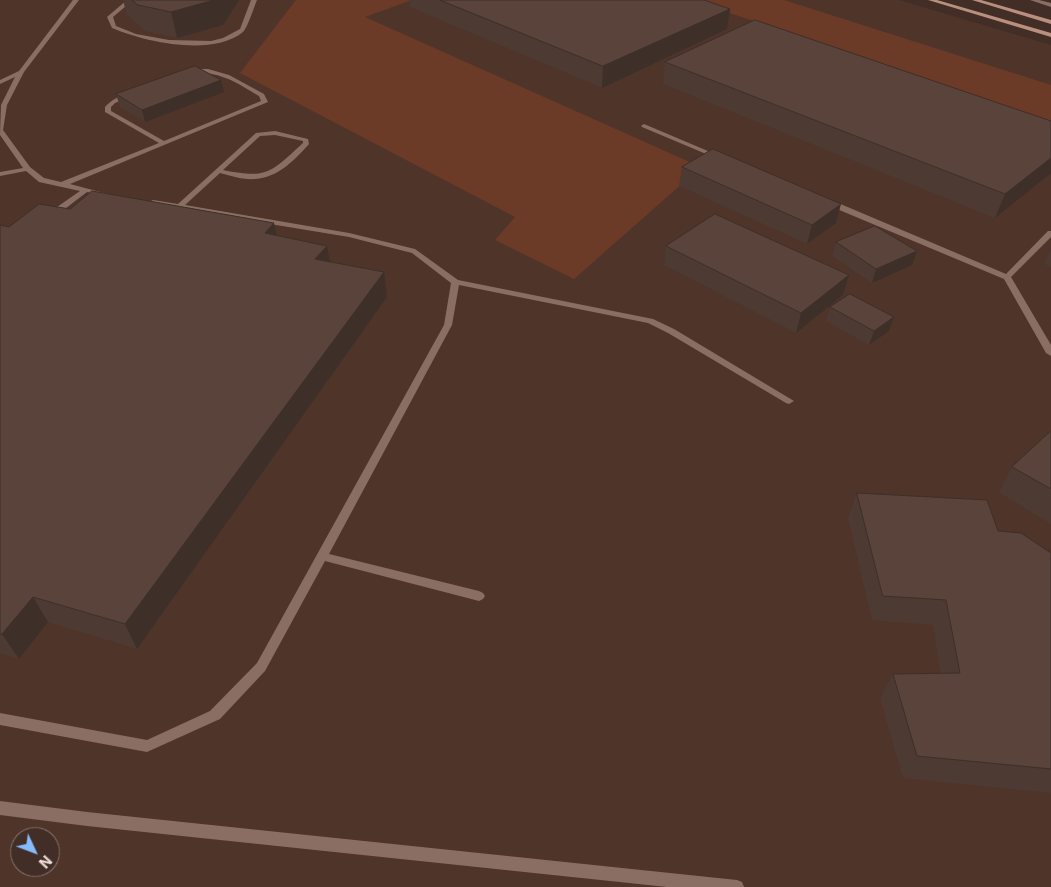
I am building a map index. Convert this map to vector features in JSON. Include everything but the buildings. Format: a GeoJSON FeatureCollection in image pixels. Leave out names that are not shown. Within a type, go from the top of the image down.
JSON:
{"type":"FeatureCollection","features":[{"type":"Feature","properties":{"kind":"street"},"geometry":{"type":"LineString","coordinates":[[931,0],[1051,35]]}},
{"type":"Feature","properties":{"kind":"street"},"geometry":{"type":"LineString","coordinates":[[976,0],[1051,22]]}},
{"type":"Feature","properties":{"kind":"lane"},"geometry":{"type":"LineString","coordinates":[[76,0],[21,72],[4,105],[0,130],[27,169],[42,180],[112,196]]}},
{"type":"Feature","properties":{"kind":"lane"},"geometry":{"type":"LineString","coordinates":[[130,0],[110,17],[114,27],[134,35],[169,42],[211,43],[225,39],[242,30],[254,0]]}},
{"type":"Feature","properties":{"kind":"lane"},"geometry":{"type":"LineString","coordinates":[[1033,0],[1051,5]]}},
{"type":"Feature","properties":{"kind":"lane"},"geometry":{"type":"LineString","coordinates":[[60,185],[162,142],[265,102],[262,95],[214,71],[194,71],[185,74]]}},
{"type":"Feature","properties":{"kind":"lane"},"geometry":{"type":"LineString","coordinates":[[0,82],[21,72]]}},
{"type":"Feature","properties":{"kind":"lane"},"geometry":{"type":"LineString","coordinates":[[140,92],[114,102],[108,107],[108,112],[162,142]]}},
{"type":"Feature","properties":{"kind":"lane"},"geometry":{"type":"LineString","coordinates":[[644,126],[726,160]]}},
{"type":"Feature","properties":{"kind":"lane"},"geometry":{"type":"LineString","coordinates":[[179,207],[258,134],[266,132],[275,133],[306,140],[306,144],[277,170],[266,174],[254,177],[219,171]]}},
{"type":"Feature","properties":{"kind":"lane"},"geometry":{"type":"LineString","coordinates":[[0,174],[27,169]]}},
{"type":"Feature","properties":{"kind":"lane"},"geometry":{"type":"LineString","coordinates":[[45,220],[84,191]]}},
{"type":"Feature","properties":{"kind":"lane"},"geometry":{"type":"LineString","coordinates":[[817,198],[1008,277],[1051,353]]}},
{"type":"Feature","properties":{"kind":"lane"},"geometry":{"type":"LineString","coordinates":[[141,200],[349,234],[415,251],[455,282],[650,321],[671,331],[790,401]]}},
{"type":"Feature","properties":{"kind":"lane"},"geometry":{"type":"LineString","coordinates":[[1008,277],[1051,233]]}},
{"type":"Feature","properties":{"kind":"lane"},"geometry":{"type":"LineString","coordinates":[[0,719],[147,746],[216,715],[261,667],[448,325],[455,282]]}},
{"type":"Feature","properties":{"kind":"lane"},"geometry":{"type":"LineString","coordinates":[[321,556],[479,596]]}},
{"type":"Feature","properties":{"kind":"lane"},"geometry":{"type":"LineString","coordinates":[[0,808],[87,819],[737,887]]}},
{"type":"Feature","properties":{"kind":"shaded area"},"geometry":{"type":"Polygon","coordinates":[[[0,0],[899,0],[1051,45],[1051,887],[0,887],[0,0]]]}},
{"type":"Feature","properties":{"kind":"shaded area"},"geometry":{"type":"Polygon","coordinates":[[[296,0],[412,0],[365,17],[701,167],[574,279],[495,240],[515,217],[240,73],[296,0]]]}},
{"type":"Feature","properties":{"kind":"shaded area"},"geometry":{"type":"Polygon","coordinates":[[[692,0],[784,0],[1051,85],[1051,123],[692,0]]]}}]}
